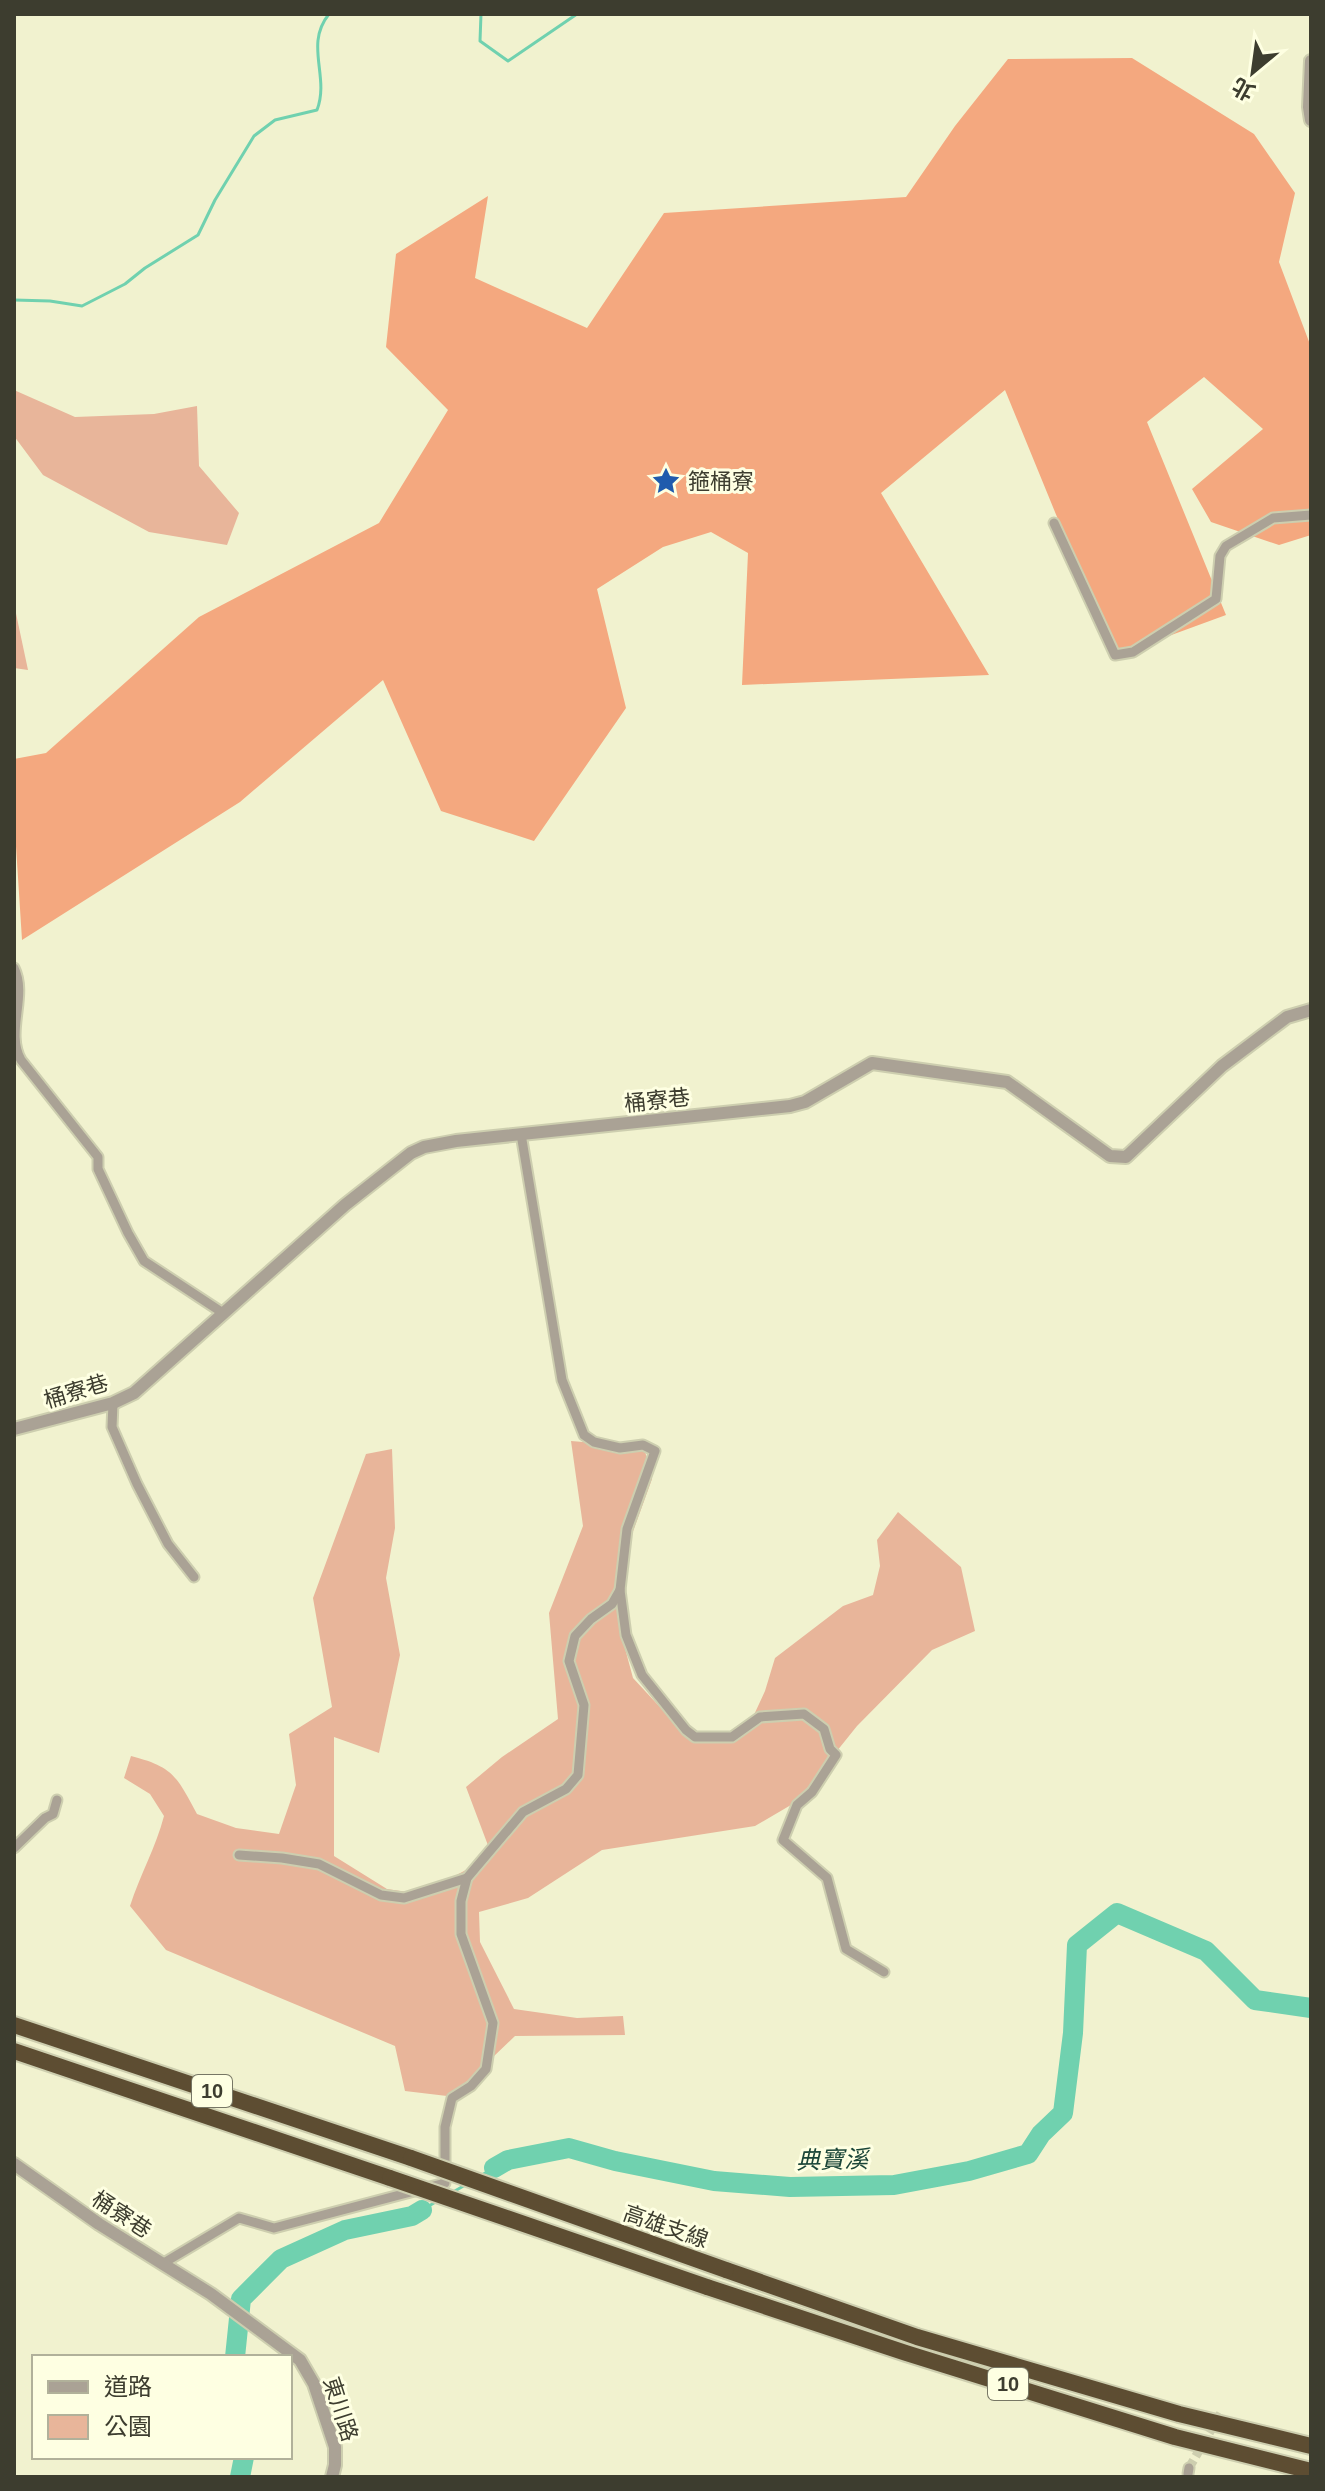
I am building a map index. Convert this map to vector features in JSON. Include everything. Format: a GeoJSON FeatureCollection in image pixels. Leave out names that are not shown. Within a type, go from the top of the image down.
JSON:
{"type":"FeatureCollection","features":[{"type":"Feature","properties":{"kind":"highway","name":"高雄支線"},"geometry":{"type":"LineString","coordinates":[[14,2025],[411,2158],[917,2337],[1179,2414],[1311,2446]]}},
{"type":"Feature","properties":{"kind":"highway","name":"高雄支線"},"geometry":{"type":"LineString","coordinates":[[14,2051],[906,2353],[1175,2437],[1311,2471]]}},
{"type":"Feature","properties":{"kind":"street"},"geometry":{"type":"LineString","coordinates":[[1311,61],[1311,120]]}},
{"type":"Feature","properties":{"kind":"street"},"geometry":{"type":"LineString","coordinates":[[1054,523],[1115,655],[1133,652],[1216,599],[1220,556],[1226,546],[1273,518],[1311,515]]}},
{"type":"Feature","properties":{"kind":"street"},"geometry":{"type":"LineString","coordinates":[[14,968],[19,979],[15,1044],[21,1060],[98,1157],[98,1169],[144,1261],[223,1313]]}},
{"type":"Feature","properties":{"kind":"street","name":"桶寮巷"},"geometry":{"type":"LineString","coordinates":[[14,1429],[113,1403],[134,1393],[345,1205],[411,1153],[424,1147],[456,1141],[790,1106],[805,1102],[872,1063],[1007,1082],[1110,1156],[1126,1157],[1222,1066],[1287,1017],[1311,1010]]}},
{"type":"Feature","properties":{"kind":"street"},"geometry":{"type":"LineString","coordinates":[[521,1134],[562,1380],[584,1435],[594,1442],[620,1448],[643,1445],[655,1451],[627,1529],[620,1590],[626,1635],[642,1675],[695,1737],[732,1737],[760,1717],[804,1714],[824,1729],[830,1749],[836,1755],[812,1792],[797,1805],[783,1840],[827,1878],[846,1949],[884,1972]]}},
{"type":"Feature","properties":{"kind":"street"},"geometry":{"type":"LineString","coordinates":[[113,1403],[112,1427],[137,1484],[168,1544],[194,1577]]}},
{"type":"Feature","properties":{"kind":"street"},"geometry":{"type":"LineString","coordinates":[[162,2264],[239,2218],[274,2228],[445,2183],[445,2127],[452,2098],[471,2086],[486,2069],[493,2023],[461,1934],[461,1901],[467,1878],[523,1812],[566,1789],[578,1775],[584,1705],[569,1661],[575,1636],[612,1604],[620,1590]]}},
{"type":"Feature","properties":{"kind":"street"},"geometry":{"type":"LineString","coordinates":[[14,1848],[53,1814],[57,1800]]}},
{"type":"Feature","properties":{"kind":"street"},"geometry":{"type":"LineString","coordinates":[[239,1855],[319,1864],[381,1895],[404,1898],[467,1878]]}},
{"type":"Feature","properties":{"kind":"street","name":"桶寮巷"},"geometry":{"type":"LineString","coordinates":[[14,2164],[258,2327]]}},
{"type":"Feature","properties":{"kind":"street","name":"東川路"},"geometry":{"type":"LineString","coordinates":[[258,2327],[300,2360],[314,2384],[335,2447],[332,2477]]}},
{"type":"Feature","properties":{"kind":"green space"},"geometry":{"type":"Polygon","coordinates":[[[14,390],[75,417],[154,414],[197,406],[199,466],[239,513],[227,545],[149,532],[43,475],[14,436],[14,390]]]}},
{"type":"Feature","properties":{"kind":"green space"},"geometry":{"type":"Polygon","coordinates":[[[14,604],[28,670],[14,668],[14,604]]]}},
{"type":"Feature","properties":{"kind":"green space"},"geometry":{"type":"Polygon","coordinates":[[[571,1441],[644,1447],[652,1479],[631,1537],[619,1626],[633,1678],[671,1719],[704,1739],[746,1732],[765,1691],[775,1658],[843,1606],[873,1595],[880,1566],[877,1540],[898,1512],[961,1567],[975,1631],[932,1650],[857,1726],[796,1802],[755,1826],[602,1850],[528,1898],[479,1912],[480,1942],[514,2009],[577,2018],[623,2016],[625,2035],[515,2036],[469,2080],[447,2096],[405,2091],[395,2046],[166,1950],[130,1906],[164,1816],[150,1794],[124,1778],[131,1756],[157,1764],[179,1782],[197,1814],[236,1828],[279,1834],[296,1785],[289,1734],[332,1707],[313,1598],[366,1454],[392,1449],[395,1528],[386,1578],[400,1655],[379,1753],[334,1737],[334,1856],[387,1889],[421,1894],[492,1856],[466,1787],[502,1757],[558,1719],[549,1613],[583,1526],[571,1441]]]}},
{"type":"Feature","properties":{"kind":"shaded area"},"geometry":{"type":"Polygon","coordinates":[[[1132,58],[1254,134],[1295,193],[1279,262],[1311,347],[1311,535],[1279,545],[1211,522],[1192,489],[1263,429],[1204,377],[1147,422],[1226,615],[1114,656],[1005,390],[881,493],[989,675],[742,685],[748,553],[711,532],[663,547],[597,589],[626,708],[534,841],[441,811],[383,680],[240,802],[22,940],[14,815],[14,759],[46,753],[199,617],[379,523],[448,410],[386,347],[396,254],[488,196],[475,278],[587,328],[664,213],[906,197],[955,126],[1008,59],[1132,58]]]}},
{"type":"Feature","properties":{"kind":"waterway"},"geometry":{"type":"LineString","coordinates":[[14,300],[82,306],[125,284],[198,235],[215,200],[254,136],[275,120],[317,110],[321,85],[318,37],[329,14]]}},
{"type":"Feature","properties":{"kind":"waterway"},"geometry":{"type":"LineString","coordinates":[[481,14],[480,41],[508,61],[577,14]]}},
{"type":"Feature","properties":{"kind":"waterway","name":"典寶溪"},"geometry":{"type":"LineString","coordinates":[[494,2168],[508,2160],[569,2148],[615,2161],[714,2181],[790,2187],[894,2185],[969,2171],[1028,2154],[1041,2134],[1063,2113],[1073,2033],[1077,1945],[1117,1913],[1206,1951],[1255,2000],[1311,2008]]}},
{"type":"Feature","properties":{"kind":"waterway","name":"典寶溪"},"geometry":{"type":"LineString","coordinates":[[480,2176],[494,2168]]}},
{"type":"Feature","properties":{"kind":"waterway","name":"典寶溪"},"geometry":{"type":"LineString","coordinates":[[453,2192],[467,2184]]}},
{"type":"Feature","properties":{"kind":"waterway","name":"典寶溪"},"geometry":{"type":"LineString","coordinates":[[422,2210],[439,2200]]}},
{"type":"Feature","properties":{"kind":"waterway","name":"典寶溪"},"geometry":{"type":"LineString","coordinates":[[235,2355],[241,2299],[281,2259],[345,2230],[412,2216],[422,2210]]}},
{"type":"Feature","properties":{"kind":"waterway","name":"典寶溪"},"geometry":{"type":"LineString","coordinates":[[240,2477],[244,2459]]}},
{"type":"Feature","properties":{"kind":"tunnel"},"geometry":{"type":"LineString","coordinates":[[1189,2468],[1222,2411]]}},
{"type":"Feature","properties":{"kind":"place","name":"箍桶寮"},"geometry":{"type":"Point","coordinates":[666,481]}}]}
